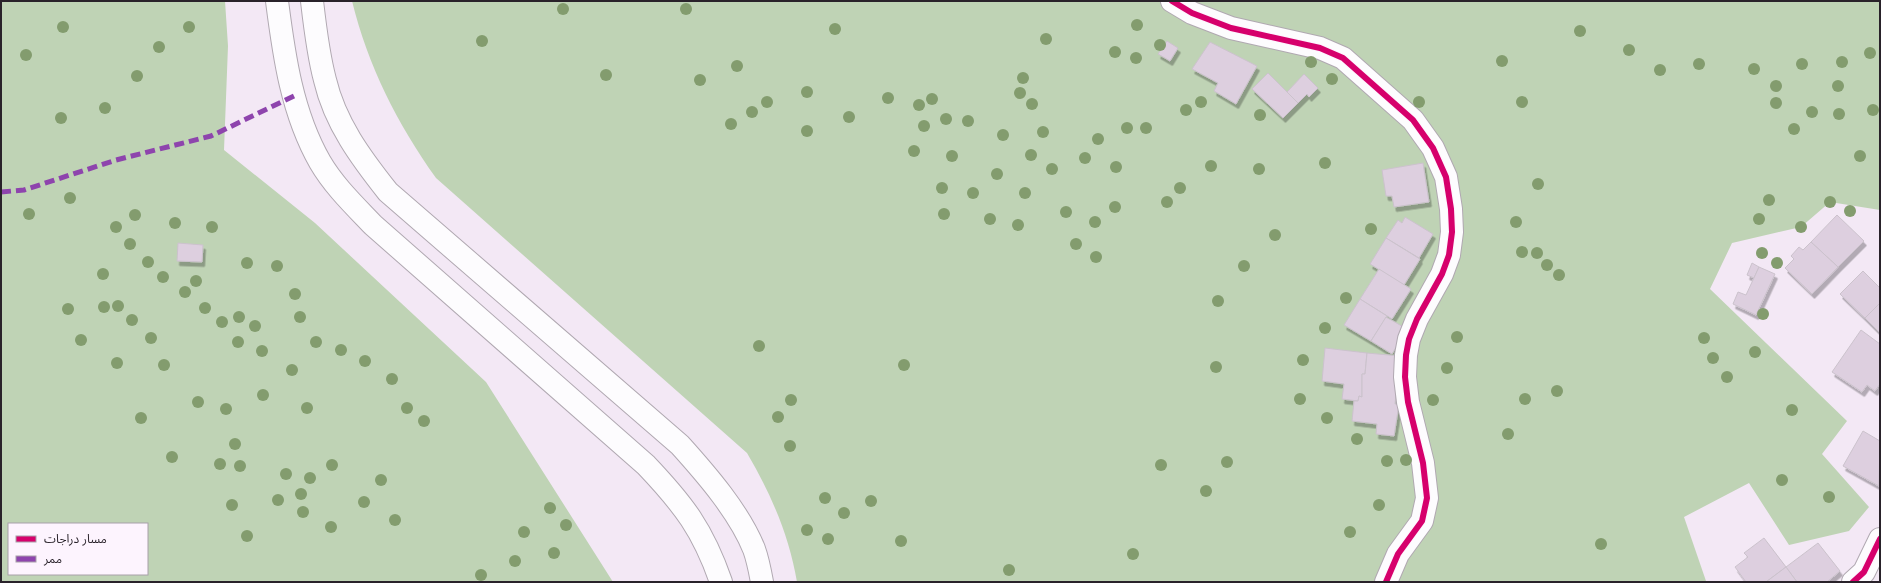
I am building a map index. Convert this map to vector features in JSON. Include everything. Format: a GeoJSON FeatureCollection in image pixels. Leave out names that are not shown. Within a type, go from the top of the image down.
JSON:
{"type":"FeatureCollection","features":[{"type":"Feature","properties":{"kind":"main road"},"geometry":{"type":"LineString","coordinates":[[277,1],[286,63],[294,96],[310,141],[331,178],[352,204],[373,225],[646,465],[677,498],[697,526],[712,555],[721,582]]}},
{"type":"Feature","properties":{"kind":"main road"},"geometry":{"type":"LineString","coordinates":[[312,1],[325,81],[342,125],[363,161],[388,192],[680,445],[706,474],[731,508],[754,550],[762,582]]}},
{"type":"Feature","properties":{"kind":"main road"},"geometry":{"type":"LineString","coordinates":[[1172,1],[1192,13],[1231,28],[1320,48],[1343,58],[1413,120],[1433,148],[1446,177],[1451,209],[1452,232],[1449,255],[1442,274],[1417,319],[1409,339],[1406,355],[1405,377],[1408,402],[1423,463],[1427,498],[1422,521],[1398,554],[1386,582]]}},
{"type":"Feature","properties":{"kind":"main road"},"geometry":{"type":"LineString","coordinates":[[1853,582],[1864,572],[1880,539]]}},
{"type":"Feature","properties":{"kind":"green space"},"geometry":{"type":"Polygon","coordinates":[[[1,1],[225,1],[228,46],[224,150],[315,223],[486,382],[613,582],[1,582],[1,1]]]}},
{"type":"Feature","properties":{"kind":"green space"},"geometry":{"type":"Polygon","coordinates":[[[352,1],[1880,1],[1880,210],[1830,202],[1801,227],[1732,243],[1710,289],[1847,421],[1822,454],[1869,507],[1849,531],[1789,545],[1749,483],[1684,517],[1706,581],[797,582],[794,565],[778,515],[764,484],[747,453],[436,178],[409,136],[385,93],[366,48],[352,1]]]}},
{"type":"Feature","properties":{"kind":"building"},"geometry":{"type":"Polygon","coordinates":[[[1167,41],[1178,48],[1170,61],[1158,54],[1167,41]]]}},
{"type":"Feature","properties":{"kind":"building"},"geometry":{"type":"Polygon","coordinates":[[[1210,42],[1257,66],[1236,104],[1214,91],[1218,83],[1192,69],[1210,42]]]}},
{"type":"Feature","properties":{"kind":"building"},"geometry":{"type":"Polygon","coordinates":[[[1268,73],[1298,103],[1283,118],[1252,89],[1268,73]]]}},
{"type":"Feature","properties":{"kind":"building"},"geometry":{"type":"Polygon","coordinates":[[[1304,74],[1318,88],[1309,97],[1307,94],[1298,103],[1287,92],[1304,74]]]}},
{"type":"Feature","properties":{"kind":"building"},"geometry":{"type":"Polygon","coordinates":[[[1423,163],[1429,202],[1394,207],[1392,196],[1386,196],[1382,170],[1423,163]]]}},
{"type":"Feature","properties":{"kind":"building"},"geometry":{"type":"Polygon","coordinates":[[[1837,215],[1864,241],[1838,267],[1811,242],[1837,215]]]}},
{"type":"Feature","properties":{"kind":"building"},"geometry":{"type":"Polygon","coordinates":[[[1405,217],[1433,234],[1419,258],[1386,238],[1398,220],[1402,223],[1405,217]]]}},
{"type":"Feature","properties":{"kind":"building"},"geometry":{"type":"Polygon","coordinates":[[[1386,238],[1420,259],[1404,285],[1370,264],[1386,238]]]}},
{"type":"Feature","properties":{"kind":"building"},"geometry":{"type":"Polygon","coordinates":[[[1811,242],[1838,267],[1812,294],[1785,268],[1794,259],[1791,256],[1799,247],[1803,250],[1811,242]]]}},
{"type":"Feature","properties":{"kind":"building"},"geometry":{"type":"Polygon","coordinates":[[[178,243],[203,245],[202,262],[177,261],[178,243]]]}},
{"type":"Feature","properties":{"kind":"building"},"geometry":{"type":"Polygon","coordinates":[[[1752,263],[1759,267],[1754,278],[1747,275],[1752,263]]]}},
{"type":"Feature","properties":{"kind":"building"},"geometry":{"type":"Polygon","coordinates":[[[1759,267],[1775,274],[1756,315],[1733,304],[1738,292],[1746,295],[1759,267]]]}},
{"type":"Feature","properties":{"kind":"building"},"geometry":{"type":"Polygon","coordinates":[[[1379,269],[1411,289],[1392,319],[1360,299],[1379,269]]]}},
{"type":"Feature","properties":{"kind":"building"},"geometry":{"type":"Polygon","coordinates":[[[1863,271],[1880,288],[1880,303],[1865,318],[1840,294],[1863,271]]]}},
{"type":"Feature","properties":{"kind":"building"},"geometry":{"type":"Polygon","coordinates":[[[1360,299],[1387,316],[1371,341],[1344,325],[1360,299]]]}},
{"type":"Feature","properties":{"kind":"building"},"geometry":{"type":"Polygon","coordinates":[[[1880,303],[1880,333],[1865,318],[1880,303]]]}},
{"type":"Feature","properties":{"kind":"building"},"geometry":{"type":"Polygon","coordinates":[[[1386,317],[1407,329],[1392,354],[1371,341],[1386,317]]]}},
{"type":"Feature","properties":{"kind":"building"},"geometry":{"type":"Polygon","coordinates":[[[1861,330],[1880,344],[1880,384],[1875,391],[1867,385],[1862,392],[1832,372],[1861,330]]]}},
{"type":"Feature","properties":{"kind":"building"},"geometry":{"type":"Polygon","coordinates":[[[1325,348],[1367,353],[1365,374],[1362,374],[1362,397],[1359,396],[1358,401],[1342,399],[1344,384],[1322,381],[1325,348]]]}},
{"type":"Feature","properties":{"kind":"building"},"geometry":{"type":"Polygon","coordinates":[[[1367,353],[1400,356],[1395,404],[1399,404],[1394,436],[1376,434],[1377,424],[1352,421],[1354,401],[1358,401],[1359,396],[1362,397],[1362,374],[1365,374],[1367,353]]]}},
{"type":"Feature","properties":{"kind":"building"},"geometry":{"type":"Polygon","coordinates":[[[1863,431],[1880,441],[1879,486],[1843,466],[1863,431]]]}},
{"type":"Feature","properties":{"kind":"building"},"geometry":{"type":"Polygon","coordinates":[[[1764,538],[1786,567],[1766,582],[1746,582],[1735,567],[1748,557],[1744,553],[1764,538]]]}},
{"type":"Feature","properties":{"kind":"building"},"geometry":{"type":"Polygon","coordinates":[[[1818,543],[1840,571],[1827,582],[1797,582],[1786,567],[1818,543]]]}},
{"type":"Feature","properties":{"kind":"building"},"geometry":{"type":"Polygon","coordinates":[[[1786,567],[1797,582],[1766,582],[1786,567]]]}},
{"type":"Feature","properties":{"kind":"marked path"},"geometry":{"type":"LineString","coordinates":[[1,192],[24,190],[116,160],[211,136],[294,96]]}},
{"type":"Feature","properties":{"kind":"cycle path"},"geometry":{"type":"LineString","coordinates":[[1172,1],[1192,13],[1231,28],[1320,48],[1343,58],[1413,120],[1433,148],[1446,177],[1451,209],[1452,232],[1449,255],[1442,274],[1417,319],[1409,339],[1406,355],[1405,377],[1408,402],[1423,463],[1427,498],[1422,521],[1398,554],[1386,582]]}},
{"type":"Feature","properties":{"kind":"cycle path"},"geometry":{"type":"LineString","coordinates":[[1853,582],[1864,572],[1880,539]]}}]}
